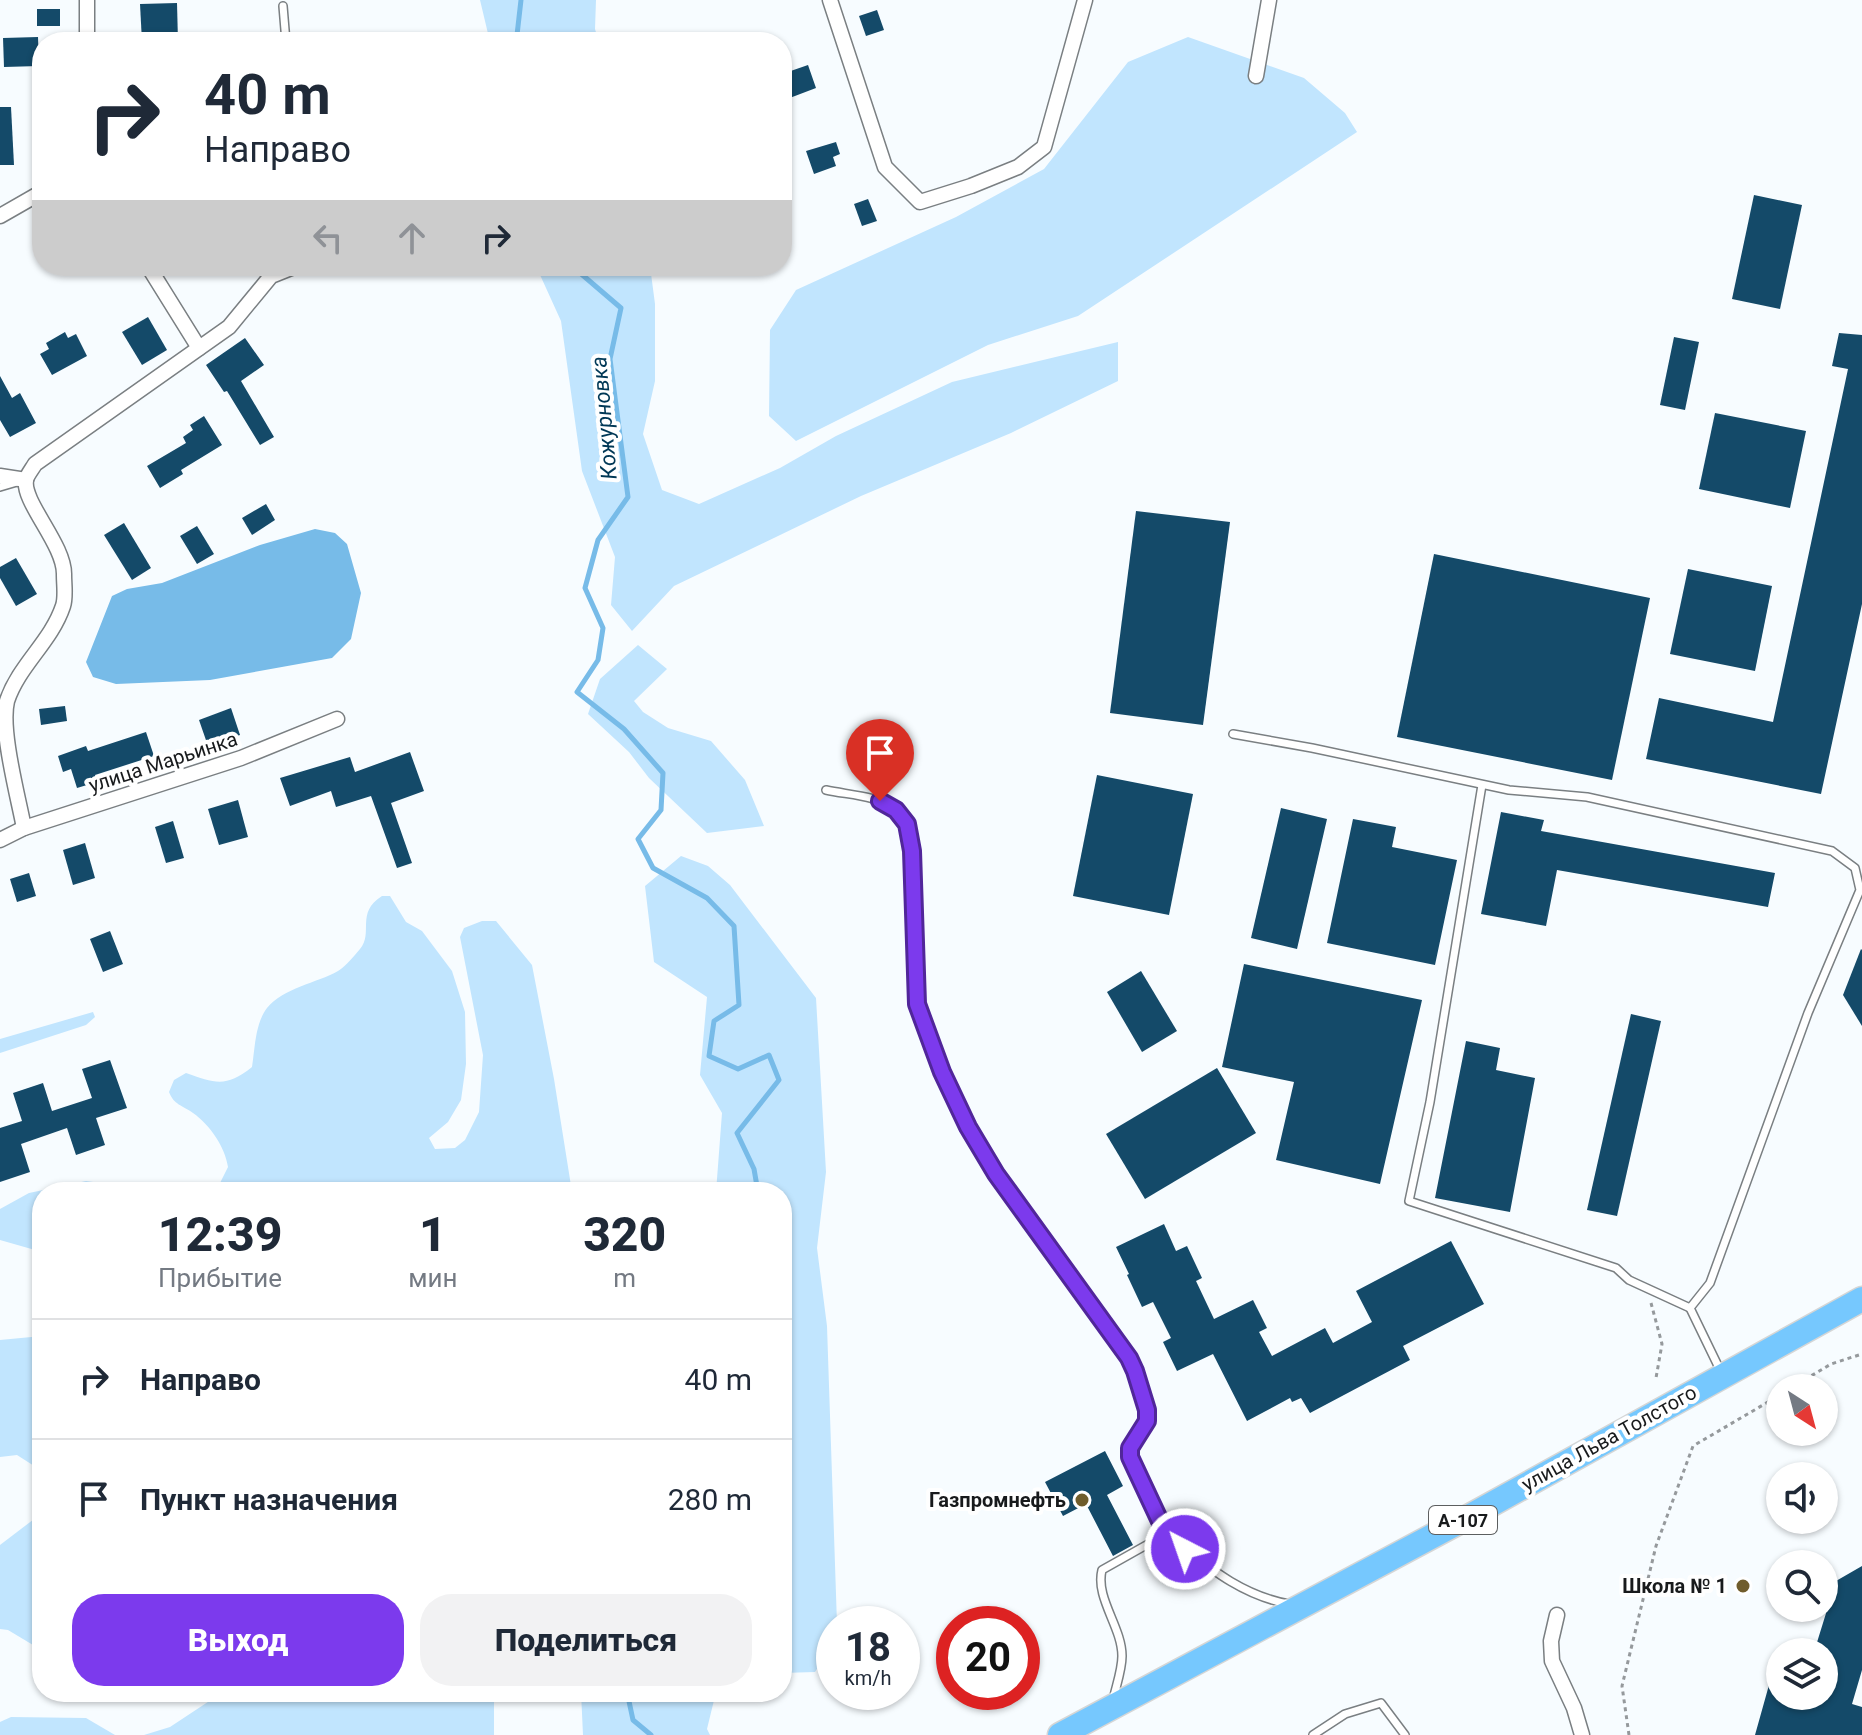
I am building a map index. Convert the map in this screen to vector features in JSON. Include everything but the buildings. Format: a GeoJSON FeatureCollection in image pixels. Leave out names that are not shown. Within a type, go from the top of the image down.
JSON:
{"type":"FeatureCollection","features":[{"type":"Feature","properties":{"kind":"highway","name":"улица Льва Толстого"},"geometry":{"type":"LineString","coordinates":[[1060,1735],[1472,1515],[1862,1299]]}},
{"type":"Feature","properties":{"kind":"street"},"geometry":{"type":"LineString","coordinates":[[87,0],[87,32]]}},
{"type":"Feature","properties":{"kind":"street"},"geometry":{"type":"LineString","coordinates":[[830,0],[885,167],[920,202],[1018,167],[1044,147],[1085,0]]}},
{"type":"Feature","properties":{"kind":"street"},"geometry":{"type":"LineString","coordinates":[[1256,76],[1269,0]]}},
{"type":"Feature","properties":{"kind":"street"},"geometry":{"type":"LineString","coordinates":[[0,216],[32,198]]}},
{"type":"Feature","properties":{"kind":"street"},"geometry":{"type":"LineString","coordinates":[[154,276],[199,348]]}},
{"type":"Feature","properties":{"kind":"street"},"geometry":{"type":"LineString","coordinates":[[24,828],[4,723],[6,703],[19,673],[46,642],[64,604],[64,565],[28,494],[26,480],[35,464],[229,327],[271,276]]}},
{"type":"Feature","properties":{"kind":"street"},"geometry":{"type":"LineString","coordinates":[[0,476],[26,480]]}},
{"type":"Feature","properties":{"kind":"street","name":"улица Марьинка"},"geometry":{"type":"LineString","coordinates":[[0,840],[24,828],[241,758],[337,719]]}},
{"type":"Feature","properties":{"kind":"street"},"geometry":{"type":"LineString","coordinates":[[1557,1615],[1550,1652],[1582,1735]]}},
{"type":"Feature","properties":{"kind":"lane"},"geometry":{"type":"LineString","coordinates":[[283,6],[285,32]]}},
{"type":"Feature","properties":{"kind":"lane"},"geometry":{"type":"LineString","coordinates":[[0,487],[26,480]]}},
{"type":"Feature","properties":{"kind":"lane"},"geometry":{"type":"LineString","coordinates":[[1233,734],[1509,790],[1587,797],[1832,851],[1855,868],[1860,890],[1808,1013],[1710,1283],[1690,1308]]}},
{"type":"Feature","properties":{"kind":"lane"},"geometry":{"type":"LineString","coordinates":[[1482,785],[1430,1102],[1409,1201],[1616,1268],[1629,1280],[1690,1308],[1722,1375]]}},
{"type":"Feature","properties":{"kind":"lane"},"geometry":{"type":"LineString","coordinates":[[826,790],[880,801],[896,810],[907,824],[912,851],[917,1004],[942,1072],[968,1127],[996,1174],[1129,1358],[1147,1410],[1147,1421],[1130,1448],[1130,1457],[1166,1534],[1243,1591],[1269,1601],[1299,1606]]}},
{"type":"Feature","properties":{"kind":"lane"},"geometry":{"type":"LineString","coordinates":[[1111,1707],[1122,1655],[1099,1581],[1102,1570],[1166,1534]]}},
{"type":"Feature","properties":{"kind":"lane"},"geometry":{"type":"LineString","coordinates":[[1313,1735],[1345,1714],[1381,1703],[1405,1735]]}},
{"type":"Feature","properties":{"kind":"path"},"geometry":{"type":"LineString","coordinates":[[1648,1289],[1662,1344],[1656,1378]]}},
{"type":"Feature","properties":{"kind":"path"},"geometry":{"type":"LineString","coordinates":[[1814,1374],[1831,1364],[1862,1354]]}},
{"type":"Feature","properties":{"kind":"path"},"geometry":{"type":"LineString","coordinates":[[1629,1735],[1622,1686],[1656,1546],[1693,1446],[1766,1403]]}},
{"type":"Feature","properties":{"kind":"shaded area"},"geometry":{"type":"Polygon","coordinates":[[[480,0],[596,0],[596,32],[488,32],[480,0]]]}},
{"type":"Feature","properties":{"kind":"shaded area"},"geometry":{"type":"Polygon","coordinates":[[[1188,37],[1304,78],[1345,113],[1357,132],[1078,316],[988,345],[796,441],[769,416],[770,330],[796,290],[956,217],[1044,169],[1128,62],[1188,37]]]}},
{"type":"Feature","properties":{"kind":"shaded area"},"geometry":{"type":"Polygon","coordinates":[[[541,276],[651,276],[655,304],[655,381],[643,434],[662,490],[699,504],[780,468],[836,436],[952,382],[1118,342],[1118,381],[1011,433],[861,496],[674,586],[632,631],[611,605],[615,557],[582,471],[561,321],[541,276]]]}},
{"type":"Feature","properties":{"kind":"shaded area"},"geometry":{"type":"Polygon","coordinates":[[[638,645],[667,669],[634,701],[643,712],[668,728],[711,741],[745,780],[764,826],[707,833],[588,714],[600,679],[638,645]]]}},
{"type":"Feature","properties":{"kind":"shaded area"},"geometry":{"type":"Polygon","coordinates":[[[681,856],[708,866],[730,885],[816,998],[826,1172],[817,1248],[827,1326],[836,1606],[816,1606],[815,1672],[792,1673],[792,1182],[717,1182],[722,1113],[700,1075],[707,997],[654,962],[645,886],[681,856]]]}},
{"type":"Feature","properties":{"kind":"shaded area"},"geometry":{"type":"Polygon","coordinates":[[[382,896],[390,896],[406,922],[422,931],[452,971],[465,1012],[466,1064],[461,1100],[448,1122],[429,1138],[435,1149],[455,1148],[465,1140],[479,1112],[483,1055],[460,937],[464,928],[482,921],[496,921],[532,965],[570,1182],[220,1182],[228,1167],[220,1144],[205,1124],[171,1096],[169,1092],[174,1080],[186,1073],[213,1081],[227,1081],[252,1067],[258,1029],[267,1008],[282,995],[330,975],[347,964],[364,943],[367,916],[382,896]]]}},
{"type":"Feature","properties":{"kind":"shaded area"},"geometry":{"type":"Polygon","coordinates":[[[93,1012],[95,1017],[86,1025],[0,1053],[0,1039],[93,1012]]]}},
{"type":"Feature","properties":{"kind":"shaded area"},"geometry":{"type":"Polygon","coordinates":[[[32,1192],[32,1249],[0,1240],[0,1209],[32,1192]]]}},
{"type":"Feature","properties":{"kind":"shaded area"},"geometry":{"type":"Polygon","coordinates":[[[32,1337],[32,1465],[17,1455],[0,1457],[0,1340],[32,1337]]]}},
{"type":"Feature","properties":{"kind":"shaded area"},"geometry":{"type":"Polygon","coordinates":[[[32,1521],[32,1644],[8,1630],[0,1629],[0,1545],[32,1521]]]}},
{"type":"Feature","properties":{"kind":"shaded area"},"geometry":{"type":"Polygon","coordinates":[[[208,1702],[494,1702],[494,1735],[144,1735],[170,1727],[208,1702]]]}},
{"type":"Feature","properties":{"kind":"shaded area"},"geometry":{"type":"Polygon","coordinates":[[[581,1702],[714,1702],[707,1729],[710,1735],[583,1735],[581,1702]]]}},
{"type":"Feature","properties":{"kind":"shaded area"},"geometry":{"type":"Polygon","coordinates":[[[11,1717],[86,1718],[115,1735],[0,1735],[0,1722],[11,1717]]]}},
{"type":"Feature","properties":{"kind":"water"},"geometry":{"type":"Polygon","coordinates":[[[315,529],[335,533],[347,544],[361,593],[351,639],[332,658],[210,680],[116,684],[93,677],[86,662],[112,596],[127,589],[162,583],[260,545],[315,529]]]}},
{"type":"Feature","properties":{"kind":"waterway","name":"Кожурновка"},"geometry":{"type":"LineString","coordinates":[[517,32],[521,0]]}},
{"type":"Feature","properties":{"kind":"waterway","name":"Кожурновка"},"geometry":{"type":"LineString","coordinates":[[584,276],[621,308],[610,359],[628,497],[598,540],[585,588],[603,628],[598,660],[577,692],[624,729],[663,773],[661,810],[638,839],[653,868],[707,898],[734,926],[739,1005],[714,1021],[709,1056],[738,1069],[769,1055],[779,1080],[737,1133],[754,1169],[756,1182]]}},
{"type":"Feature","properties":{"kind":"waterway","name":"Кожурновка"},"geometry":{"type":"LineString","coordinates":[[629,1702],[633,1720],[651,1735]]}},
{"type":"Feature","properties":{"kind":"place","name":"Газпромнефть"},"geometry":{"type":"Point","coordinates":[1082,1500]}},
{"type":"Feature","properties":{"kind":"place","name":"Школа № 1"},"geometry":{"type":"Point","coordinates":[1743,1586]}},
{"type":"Feature","properties":{"kind":"route"},"geometry":{"type":"LineString","coordinates":[[880,801],[896,810],[907,824],[912,851],[916,922],[917,1004],[942,1072],[968,1127],[996,1174],[1129,1358],[1147,1410],[1147,1421],[1130,1448],[1130,1457],[1166,1534],[1185,1549]]}}]}
